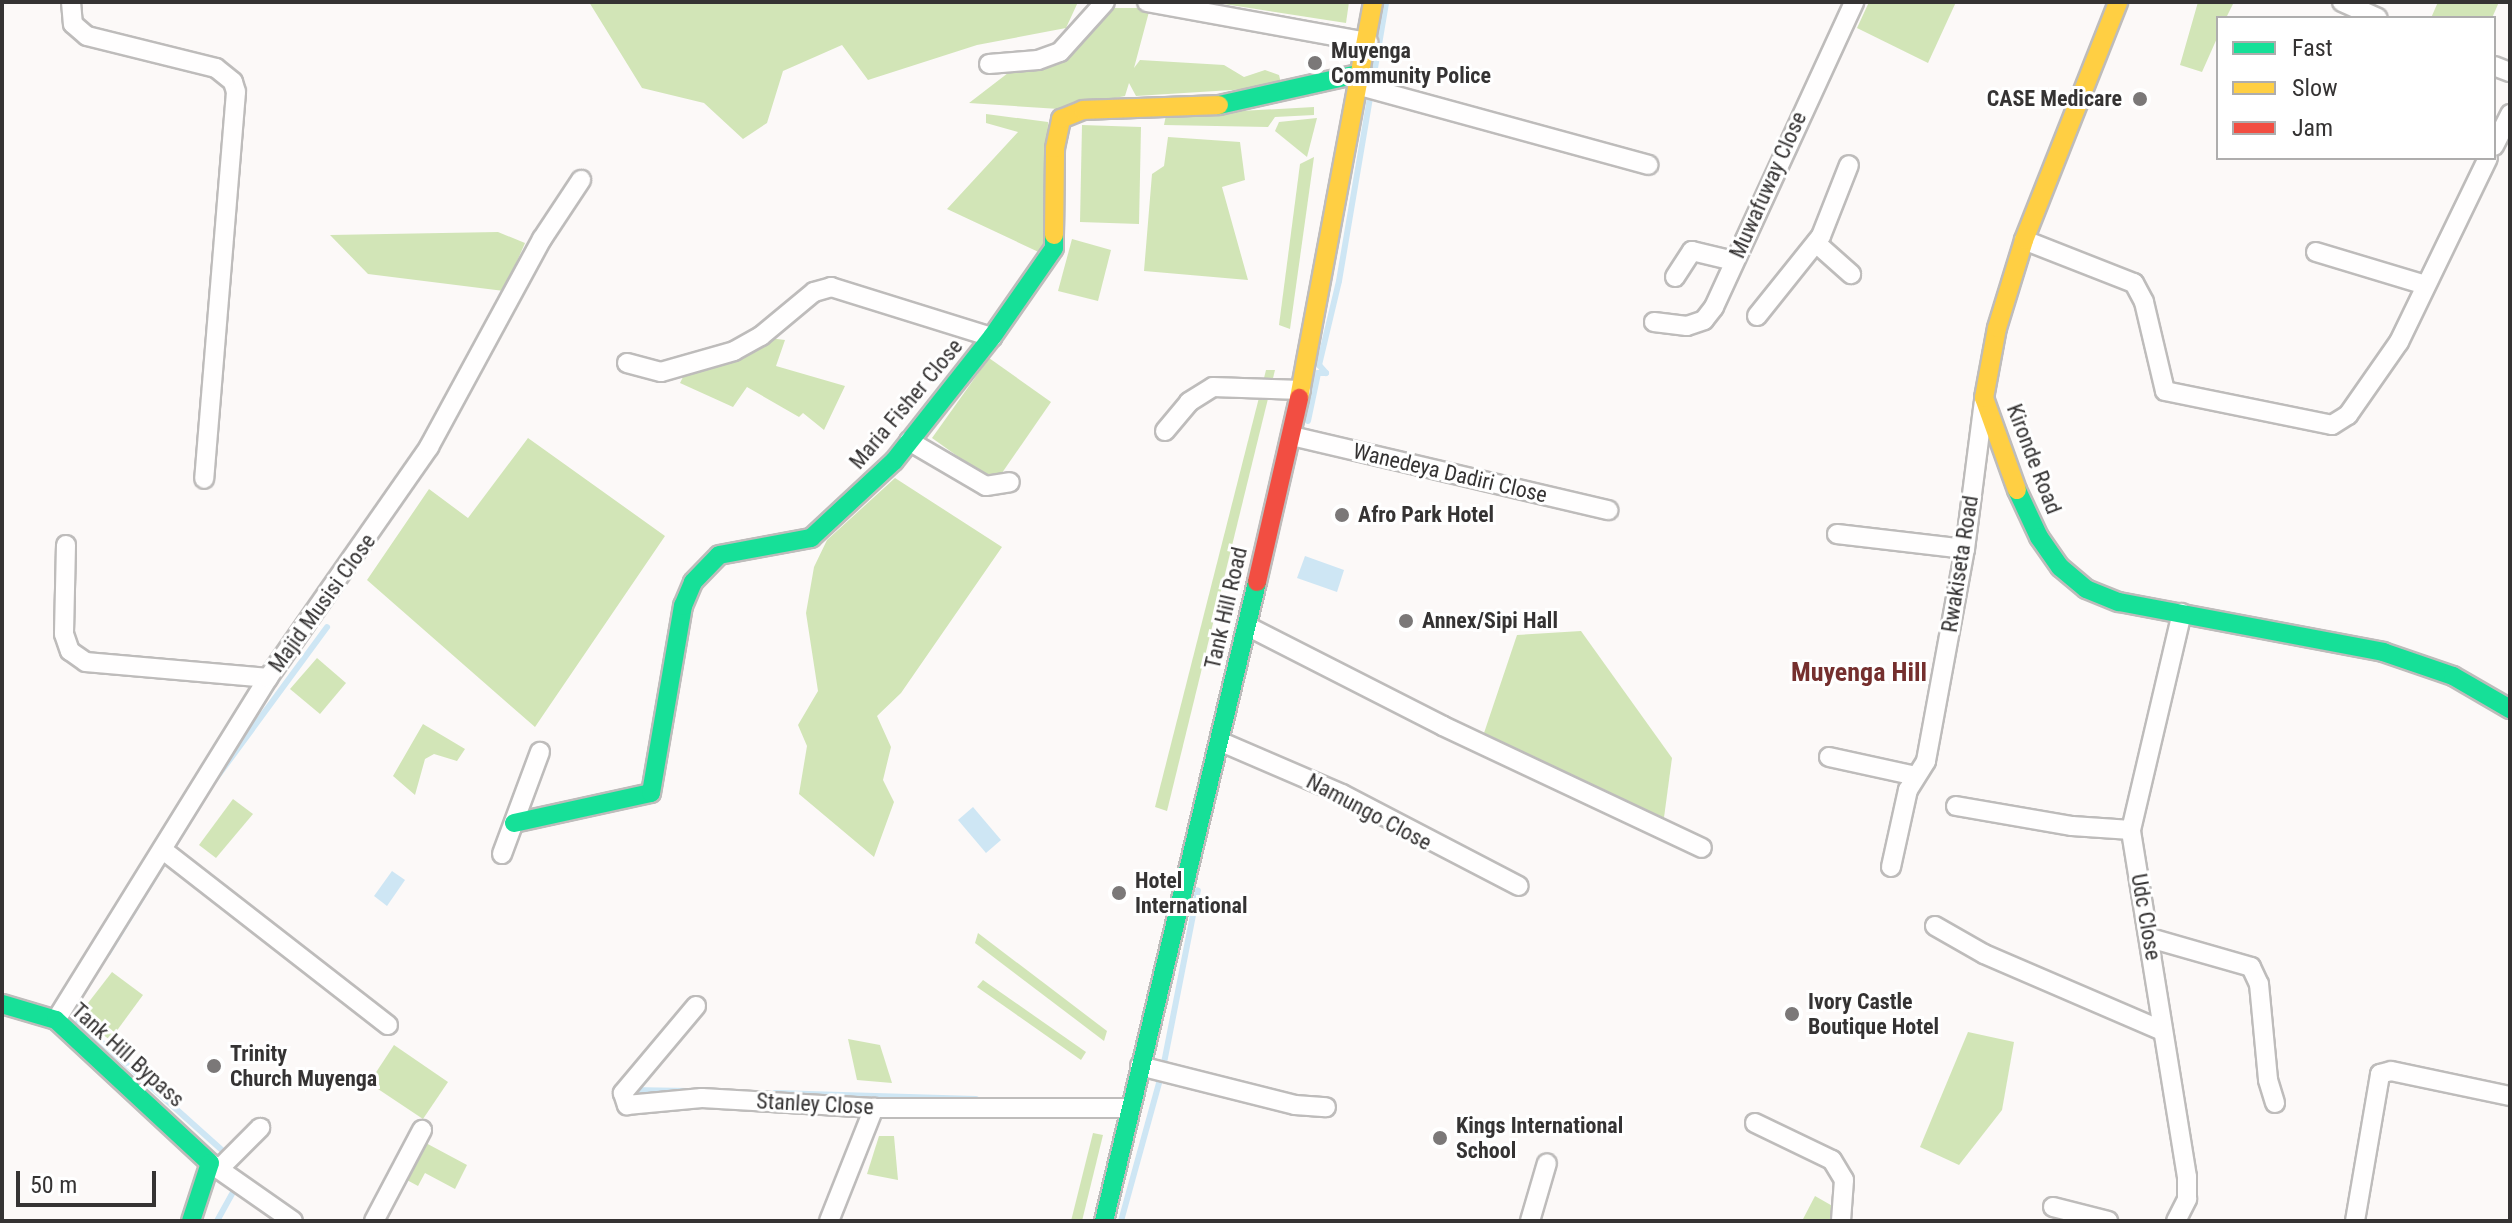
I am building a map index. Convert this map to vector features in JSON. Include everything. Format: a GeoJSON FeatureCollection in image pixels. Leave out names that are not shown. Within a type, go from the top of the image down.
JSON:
{"type":"FeatureCollection","features":[{"type":"Feature","properties":{"kind":"street"},"geometry":{"type":"LineString","coordinates":[[71,2],[73,24],[87,36],[216,68],[233,82],[236,92],[204,479]]}},
{"type":"Feature","properties":{"kind":"street"},"geometry":{"type":"LineString","coordinates":[[989,64],[1038,60],[1060,52],[1105,2]]}},
{"type":"Feature","properties":{"kind":"street"},"geometry":{"type":"LineString","coordinates":[[1147,2],[1368,42]]}},
{"type":"Feature","properties":{"kind":"street","name":"Tank Hill Road"},"geometry":{"type":"LineString","coordinates":[[1104,1221],[1292,436],[1361,80],[1373,2]]}},
{"type":"Feature","properties":{"kind":"street","name":"Muwafuway Close"},"geometry":{"type":"LineString","coordinates":[[1654,322],[1687,326],[1704,320],[1854,2]]}},
{"type":"Feature","properties":{"kind":"street","name":"Kironde Road"},"geometry":{"type":"LineString","coordinates":[[2118,2],[2024,240],[1997,328],[1984,398],[2022,504],[2060,567],[2086,589],[2119,602],[2383,652],[2453,676],[2510,709]]}},
{"type":"Feature","properties":{"kind":"street"},"geometry":{"type":"LineString","coordinates":[[2342,2],[2374,16]]}},
{"type":"Feature","properties":{"kind":"street"},"geometry":{"type":"LineString","coordinates":[[1361,80],[1648,165]]}},
{"type":"Feature","properties":{"kind":"street","name":"Maria Fisher Close"},"geometry":{"type":"LineString","coordinates":[[514,823],[651,793],[683,606],[702,567],[727,552],[811,538],[864,492],[909,441],[992,337],[1054,248],[1055,148],[1061,119],[1083,110],[1221,105],[1361,80]]}},
{"type":"Feature","properties":{"kind":"street"},"geometry":{"type":"LineString","coordinates":[[2496,142],[2510,114]]}},
{"type":"Feature","properties":{"kind":"street"},"geometry":{"type":"LineString","coordinates":[[2024,240],[2134,283],[2144,302],[2165,391],[2324,424],[2348,415],[2399,342],[2487,160]]}},
{"type":"Feature","properties":{"kind":"street"},"geometry":{"type":"LineString","coordinates":[[1757,316],[1816,243],[1849,165]]}},
{"type":"Feature","properties":{"kind":"street","name":"Majid Musisi Close"},"geometry":{"type":"LineString","coordinates":[[56,1020],[268,678],[429,447],[542,239],[581,180]]}},
{"type":"Feature","properties":{"kind":"street"},"geometry":{"type":"LineString","coordinates":[[1816,243],[1851,274]]}},
{"type":"Feature","properties":{"kind":"street"},"geometry":{"type":"LineString","coordinates":[[1675,277],[1692,251],[1734,261]]}},
{"type":"Feature","properties":{"kind":"street"},"geometry":{"type":"LineString","coordinates":[[2316,252],[2425,285]]}},
{"type":"Feature","properties":{"kind":"street"},"geometry":{"type":"LineString","coordinates":[[627,363],[661,372],[734,351],[761,336],[814,292],[831,287],[992,337]]}},
{"type":"Feature","properties":{"kind":"street"},"geometry":{"type":"LineString","coordinates":[[1165,431],[1189,402],[1213,387],[1301,390]]}},
{"type":"Feature","properties":{"kind":"street","name":"Rwakiseta Road"},"geometry":{"type":"LineString","coordinates":[[1891,867],[1908,790],[1926,761],[1965,549],[1984,398]]}},
{"type":"Feature","properties":{"kind":"street","name":"Wanedeya Dadiri Close"},"geometry":{"type":"LineString","coordinates":[[1292,436],[1608,510]]}},
{"type":"Feature","properties":{"kind":"street"},"geometry":{"type":"LineString","coordinates":[[909,441],[986,486],[1010,482]]}},
{"type":"Feature","properties":{"kind":"street"},"geometry":{"type":"LineString","coordinates":[[1837,534],[1965,549]]}},
{"type":"Feature","properties":{"kind":"street"},"geometry":{"type":"LineString","coordinates":[[66,545],[64,634],[70,651],[86,662],[268,678]]}},
{"type":"Feature","properties":{"kind":"street","name":"Udc Close"},"geometry":{"type":"LineString","coordinates":[[2176,1221],[2187,1199],[2187,1177],[2131,830],[2182,613]]}},
{"type":"Feature","properties":{"kind":"street"},"geometry":{"type":"LineString","coordinates":[[1247,626],[1443,726],[1702,848]]}},
{"type":"Feature","properties":{"kind":"street","name":"Namungo Close"},"geometry":{"type":"LineString","coordinates":[[1219,741],[1342,794],[1519,886]]}},
{"type":"Feature","properties":{"kind":"street"},"geometry":{"type":"LineString","coordinates":[[502,854],[540,752]]}},
{"type":"Feature","properties":{"kind":"street"},"geometry":{"type":"LineString","coordinates":[[1829,757],[1916,776]]}},
{"type":"Feature","properties":{"kind":"street"},"geometry":{"type":"LineString","coordinates":[[1956,806],[2072,826],[2131,830]]}},
{"type":"Feature","properties":{"kind":"street"},"geometry":{"type":"LineString","coordinates":[[163,850],[388,1025]]}},
{"type":"Feature","properties":{"kind":"street"},"geometry":{"type":"LineString","coordinates":[[1935,926],[1984,954],[2163,1031]]}},
{"type":"Feature","properties":{"kind":"street"},"geometry":{"type":"LineString","coordinates":[[2150,938],[2251,967],[2259,984],[2268,1080],[2275,1103]]}},
{"type":"Feature","properties":{"kind":"street","name":"Tank Hill Bypass"},"geometry":{"type":"LineString","coordinates":[[2,1004],[56,1020],[215,1165]]}},
{"type":"Feature","properties":{"kind":"street","name":"Stanley Close"},"geometry":{"type":"LineString","coordinates":[[696,1006],[623,1093],[627,1105],[702,1098],[874,1108],[1130,1108]]}},
{"type":"Feature","properties":{"kind":"street"},"geometry":{"type":"LineString","coordinates":[[1140,1066],[1295,1105],[1326,1107]]}},
{"type":"Feature","properties":{"kind":"street"},"geometry":{"type":"LineString","coordinates":[[2355,1221],[2380,1074],[2391,1071],[2510,1096]]}},
{"type":"Feature","properties":{"kind":"street"},"geometry":{"type":"LineString","coordinates":[[829,1221],[874,1108]]}},
{"type":"Feature","properties":{"kind":"street"},"geometry":{"type":"LineString","coordinates":[[1755,1123],[1832,1160],[1844,1180],[1841,1221]]}},
{"type":"Feature","properties":{"kind":"street"},"geometry":{"type":"LineString","coordinates":[[191,1221],[215,1165],[260,1128]]}},
{"type":"Feature","properties":{"kind":"street"},"geometry":{"type":"LineString","coordinates":[[374,1221],[422,1130]]}},
{"type":"Feature","properties":{"kind":"street"},"geometry":{"type":"LineString","coordinates":[[1530,1221],[1547,1163]]}},
{"type":"Feature","properties":{"kind":"street"},"geometry":{"type":"LineString","coordinates":[[215,1165],[293,1221]]}},
{"type":"Feature","properties":{"kind":"street"},"geometry":{"type":"LineString","coordinates":[[2053,1207],[2108,1221]]}},
{"type":"Feature","properties":{"kind":"green space"},"geometry":{"type":"Polygon","coordinates":[[[589,2],[1078,2],[1066,28],[977,45],[868,80],[842,45],[783,71],[767,123],[743,139],[704,103],[642,88],[589,2]]]}},
{"type":"Feature","properties":{"kind":"green space"},"geometry":{"type":"Polygon","coordinates":[[[1211,2],[1349,2],[1346,23],[1211,2]]]}},
{"type":"Feature","properties":{"kind":"green space"},"geometry":{"type":"Polygon","coordinates":[[[1869,2],[1956,2],[1928,63],[1857,28],[1869,2]]]}},
{"type":"Feature","properties":{"kind":"green space"},"geometry":{"type":"Polygon","coordinates":[[[2198,2],[2234,2],[2227,16],[2216,16],[2216,40],[2202,72],[2180,65],[2198,2]]]}},
{"type":"Feature","properties":{"kind":"green space"},"geometry":{"type":"Polygon","coordinates":[[[2438,2],[2499,2],[2493,16],[2432,16],[2438,2]]]}},
{"type":"Feature","properties":{"kind":"green space"},"geometry":{"type":"Polygon","coordinates":[[[1111,8],[1150,8],[1134,68],[1140,60],[1224,65],[1244,77],[1265,70],[1279,75],[1282,87],[1136,96],[1129,83],[1125,96],[1059,109],[969,103],[1008,73],[1067,59],[1111,8]]]}},
{"type":"Feature","properties":{"kind":"green space"},"geometry":{"type":"Polygon","coordinates":[[[1314,107],[1314,115],[1275,117],[1268,127],[1164,125],[1166,115],[1314,107]]]}},
{"type":"Feature","properties":{"kind":"green space"},"geometry":{"type":"Polygon","coordinates":[[[986,114],[1048,122],[1045,255],[947,209],[1018,132],[986,123],[986,114]]]}},
{"type":"Feature","properties":{"kind":"green space"},"geometry":{"type":"Polygon","coordinates":[[[1317,118],[1307,157],[1275,131],[1279,122],[1317,118]]]}},
{"type":"Feature","properties":{"kind":"green space"},"geometry":{"type":"Polygon","coordinates":[[[1082,125],[1141,127],[1139,224],[1080,222],[1082,125]]]}},
{"type":"Feature","properties":{"kind":"green space"},"geometry":{"type":"Polygon","coordinates":[[[1168,137],[1240,142],[1245,180],[1222,187],[1248,280],[1144,271],[1152,174],[1164,166],[1168,137]]]}},
{"type":"Feature","properties":{"kind":"green space"},"geometry":{"type":"Polygon","coordinates":[[[1314,157],[1290,329],[1279,325],[1300,164],[1314,157]]]}},
{"type":"Feature","properties":{"kind":"green space"},"geometry":{"type":"Polygon","coordinates":[[[498,232],[525,243],[504,291],[368,274],[330,235],[498,232]]]}},
{"type":"Feature","properties":{"kind":"green space"},"geometry":{"type":"Polygon","coordinates":[[[1072,239],[1111,250],[1098,301],[1058,291],[1072,239]]]}},
{"type":"Feature","properties":{"kind":"green space"},"geometry":{"type":"Polygon","coordinates":[[[769,338],[785,340],[776,366],[845,386],[824,430],[803,413],[799,417],[747,387],[733,407],[680,383],[685,373],[750,352],[769,338]]]}},
{"type":"Feature","properties":{"kind":"green space"},"geometry":{"type":"Polygon","coordinates":[[[989,358],[1051,402],[995,483],[932,438],[989,358]]]}},
{"type":"Feature","properties":{"kind":"green space"},"geometry":{"type":"Polygon","coordinates":[[[1266,370],[1275,370],[1167,811],[1155,807],[1266,370]]]}},
{"type":"Feature","properties":{"kind":"green space"},"geometry":{"type":"Polygon","coordinates":[[[528,438],[665,536],[535,727],[367,580],[429,489],[468,518],[528,438]]]}},
{"type":"Feature","properties":{"kind":"green space"},"geometry":{"type":"Polygon","coordinates":[[[895,478],[1002,547],[901,693],[877,716],[891,747],[883,780],[894,802],[874,857],[799,794],[807,746],[798,725],[818,691],[806,613],[814,567],[827,540],[895,478]]]}},
{"type":"Feature","properties":{"kind":"green space"},"geometry":{"type":"Polygon","coordinates":[[[1581,631],[1672,758],[1663,825],[1484,733],[1517,635],[1581,631]]]}},
{"type":"Feature","properties":{"kind":"green space"},"geometry":{"type":"Polygon","coordinates":[[[317,658],[346,683],[320,714],[290,689],[317,658]]]}},
{"type":"Feature","properties":{"kind":"green space"},"geometry":{"type":"Polygon","coordinates":[[[423,724],[465,749],[457,761],[434,754],[425,759],[415,795],[393,776],[423,724]]]}},
{"type":"Feature","properties":{"kind":"green space"},"geometry":{"type":"Polygon","coordinates":[[[233,799],[253,814],[216,858],[199,845],[233,799]]]}},
{"type":"Feature","properties":{"kind":"green space"},"geometry":{"type":"Polygon","coordinates":[[[978,933],[1107,1031],[1104,1041],[975,943],[978,933]]]}},
{"type":"Feature","properties":{"kind":"green space"},"geometry":{"type":"Polygon","coordinates":[[[112,972],[143,995],[110,1040],[78,1016],[112,972]]]}},
{"type":"Feature","properties":{"kind":"green space"},"geometry":{"type":"Polygon","coordinates":[[[983,980],[1086,1052],[1081,1060],[977,987],[983,980]]]}},
{"type":"Feature","properties":{"kind":"green space"},"geometry":{"type":"Polygon","coordinates":[[[1968,1032],[2014,1042],[2002,1110],[1959,1165],[1920,1147],[1968,1032]]]}},
{"type":"Feature","properties":{"kind":"green space"},"geometry":{"type":"Polygon","coordinates":[[[848,1039],[880,1045],[892,1083],[857,1080],[848,1039]]]}},
{"type":"Feature","properties":{"kind":"green space"},"geometry":{"type":"Polygon","coordinates":[[[394,1045],[448,1082],[423,1119],[369,1083],[394,1045]]]}},
{"type":"Feature","properties":{"kind":"green space"},"geometry":{"type":"Polygon","coordinates":[[[1093,1133],[1103,1135],[1082,1221],[1071,1221],[1093,1133]]]}},
{"type":"Feature","properties":{"kind":"green space"},"geometry":{"type":"Polygon","coordinates":[[[879,1136],[894,1136],[898,1180],[867,1174],[879,1136]]]}},
{"type":"Feature","properties":{"kind":"green space"},"geometry":{"type":"Polygon","coordinates":[[[424,1142],[467,1165],[455,1189],[425,1173],[418,1186],[405,1179],[424,1142]]]}},
{"type":"Feature","properties":{"kind":"green space"},"geometry":{"type":"Polygon","coordinates":[[[1815,1196],[1836,1208],[1832,1221],[1802,1221],[1815,1196]]]}},
{"type":"Feature","properties":{"kind":"water"},"geometry":{"type":"Polygon","coordinates":[[[1305,556],[1344,570],[1337,592],[1297,578],[1305,556]]]}},
{"type":"Feature","properties":{"kind":"water"},"geometry":{"type":"Polygon","coordinates":[[[973,807],[1001,840],[986,853],[958,820],[973,807]]]}},
{"type":"Feature","properties":{"kind":"water"},"geometry":{"type":"Polygon","coordinates":[[[392,871],[405,880],[387,906],[374,896],[392,871]]]}},
{"type":"Feature","properties":{"kind":"waterway"},"geometry":{"type":"LineString","coordinates":[[1308,421],[1318,373],[1326,373],[1319,365],[1339,281],[1386,2]]}},
{"type":"Feature","properties":{"kind":"waterway"},"geometry":{"type":"LineString","coordinates":[[108,953],[214,781],[327,627]]}},
{"type":"Feature","properties":{"kind":"waterway"},"geometry":{"type":"LineString","coordinates":[[1121,1221],[1163,1068],[1198,890]]}},
{"type":"Feature","properties":{"kind":"waterway"},"geometry":{"type":"LineString","coordinates":[[72,1009],[69,1013],[227,1155]]}},
{"type":"Feature","properties":{"kind":"waterway"},"geometry":{"type":"LineString","coordinates":[[631,1090],[688,1091]]}},
{"type":"Feature","properties":{"kind":"waterway"},"geometry":{"type":"LineString","coordinates":[[775,1093],[976,1099]]}},
{"type":"Feature","properties":{"kind":"waterway"},"geometry":{"type":"LineString","coordinates":[[217,1221],[236,1187]]}},
{"type":"Feature","properties":{"kind":"traffic: fast"},"geometry":{"type":"LineString","coordinates":[[1219,105],[1362,73]]}},
{"type":"Feature","properties":{"kind":"traffic: fast"},"geometry":{"type":"LineString","coordinates":[[514,823],[651,793],[683,606],[693,582],[719,555],[811,538],[894,461],[992,337],[1054,248],[1054,235]]}},
{"type":"Feature","properties":{"kind":"traffic: fast"},"geometry":{"type":"LineString","coordinates":[[2017,490],[2039,537],[2060,567],[2086,589],[2119,602],[2383,652],[2453,676],[2510,709]]}},
{"type":"Feature","properties":{"kind":"traffic: fast"},"geometry":{"type":"LineString","coordinates":[[1104,1221],[1257,582]]}},
{"type":"Feature","properties":{"kind":"traffic: fast"},"geometry":{"type":"LineString","coordinates":[[2,1004],[56,1020],[210,1163],[191,1221]]}},
{"type":"Feature","properties":{"kind":"traffic: slow"},"geometry":{"type":"LineString","coordinates":[[1299,398],[1373,2]]}},
{"type":"Feature","properties":{"kind":"traffic: slow"},"geometry":{"type":"LineString","coordinates":[[2017,490],[1984,398],[1997,328],[2024,240],[2118,2]]}},
{"type":"Feature","properties":{"kind":"traffic: slow"},"geometry":{"type":"LineString","coordinates":[[1054,235],[1055,148],[1061,119],[1083,110],[1219,105]]}},
{"type":"Feature","properties":{"kind":"traffic: jam"},"geometry":{"type":"LineString","coordinates":[[1257,582],[1299,398]]}},
{"type":"Feature","properties":{"kind":"place","name":"Muyenga Community Police"},"geometry":{"type":"Point","coordinates":[1315,63]}},
{"type":"Feature","properties":{"kind":"place","name":"CASE Medicare"},"geometry":{"type":"Point","coordinates":[2140,99]}},
{"type":"Feature","properties":{"kind":"place","name":"Afro Park Hotel"},"geometry":{"type":"Point","coordinates":[1342,515]}},
{"type":"Feature","properties":{"kind":"place","name":"Annex/Sipi Hall"},"geometry":{"type":"Point","coordinates":[1406,621]}},
{"type":"Feature","properties":{"kind":"place","name":"Hotel International"},"geometry":{"type":"Point","coordinates":[1119,893]}},
{"type":"Feature","properties":{"kind":"place","name":"Ivory Castle Boutique Hotel"},"geometry":{"type":"Point","coordinates":[1792,1014]}},
{"type":"Feature","properties":{"kind":"place","name":"Trinity Church Muyenga"},"geometry":{"type":"Point","coordinates":[214,1066]}},
{"type":"Feature","properties":{"kind":"place","name":"Kings International School"},"geometry":{"type":"Point","coordinates":[1440,1138]}},
{"type":"Feature","properties":{"kind":"district","name":"Muyenga Hill"},"geometry":{"type":"Point","coordinates":[1859,673]}}]}
